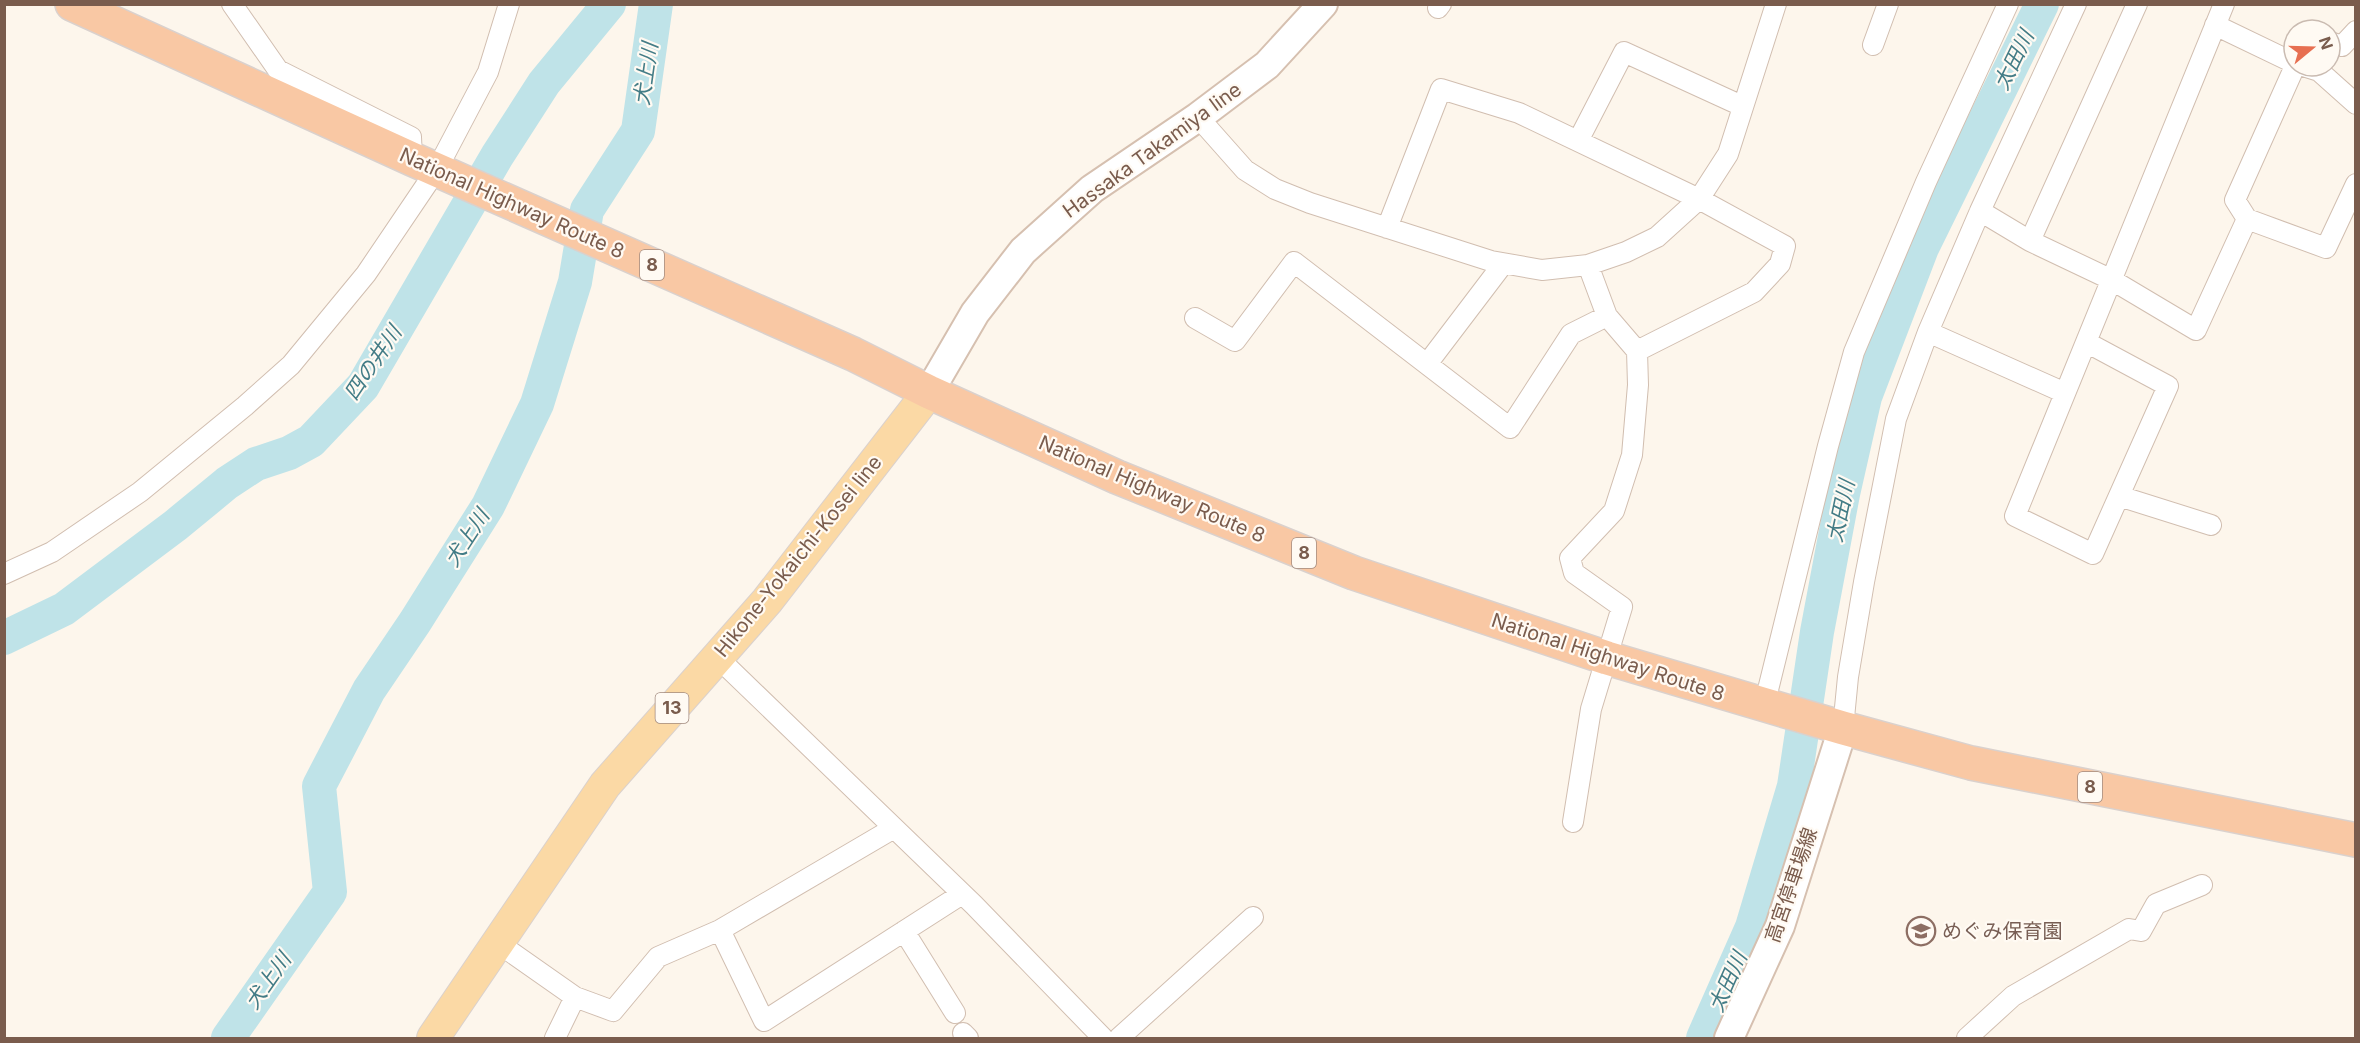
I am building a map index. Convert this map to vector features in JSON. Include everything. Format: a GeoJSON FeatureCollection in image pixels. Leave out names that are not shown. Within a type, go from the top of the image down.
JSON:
{"type":"FeatureCollection","features":[{"type":"Feature","properties":{"kind":"highway","name":"National Highway Route 8"},"geometry":{"type":"LineString","coordinates":[[72,4],[433,168],[854,354],[929,392],[1117,477],[1354,573],[1606,658],[1768,708],[1971,763],[2355,840]]}},
{"type":"Feature","properties":{"kind":"main road","name":"Hassaka Takamiya line"},"geometry":{"type":"LineString","coordinates":[[929,392],[975,313],[1023,251],[1092,189],[1198,117],[1267,65],[1323,4]]}},
{"type":"Feature","properties":{"kind":"main road","name":"Hikone-Yokaichi-Kosei line"},"geometry":{"type":"LineString","coordinates":[[433,1038],[605,785],[767,600],[929,392]]}},
{"type":"Feature","properties":{"kind":"main road","name":"高宮停車場線"},"geometry":{"type":"LineString","coordinates":[[1729,1038],[1780,926],[1835,726]]}},
{"type":"Feature","properties":{"kind":"street"},"geometry":{"type":"LineString","coordinates":[[232,4],[278,70],[411,137],[433,168]]}},
{"type":"Feature","properties":{"kind":"street"},"geometry":{"type":"LineString","coordinates":[[4,574],[52,552],[140,492],[291,365],[366,274],[433,168],[488,72],[509,4]]}},
{"type":"Feature","properties":{"kind":"street"},"geometry":{"type":"LineString","coordinates":[[1873,45],[1888,4]]}},
{"type":"Feature","properties":{"kind":"street"},"geometry":{"type":"LineString","coordinates":[[1768,708],[1828,446],[1854,352],[1926,182],[2008,4]]}},
{"type":"Feature","properties":{"kind":"street"},"geometry":{"type":"LineString","coordinates":[[1835,726],[1848,677],[1896,419],[1928,332],[1980,211],[2076,4]]}},
{"type":"Feature","properties":{"kind":"street"},"geometry":{"type":"LineString","coordinates":[[2031,241],[2137,4]]}},
{"type":"Feature","properties":{"kind":"street"},"geometry":{"type":"LineString","coordinates":[[1198,117],[1245,170],[1275,189],[1503,264],[1542,270],[1588,265],[1626,252],[1657,237],[1699,199],[1728,154],[1774,5]]}},
{"type":"Feature","properties":{"kind":"street"},"geometry":{"type":"LineString","coordinates":[[2086,342],[2168,386],[2093,554],[2015,516],[2065,393],[2086,342],[2112,280],[2216,11],[2282,55]]}},
{"type":"Feature","properties":{"kind":"street"},"geometry":{"type":"LineString","coordinates":[[2342,46],[2355,31]]}},
{"type":"Feature","properties":{"kind":"street"},"geometry":{"type":"LineString","coordinates":[[1578,141],[1624,52],[1742,106]]}},
{"type":"Feature","properties":{"kind":"street"},"geometry":{"type":"LineString","coordinates":[[2289,78],[2235,200],[2247,219],[2326,248],[2355,184]]}},
{"type":"Feature","properties":{"kind":"street"},"geometry":{"type":"LineString","coordinates":[[2327,78],[2355,104]]}},
{"type":"Feature","properties":{"kind":"street"},"geometry":{"type":"LineString","coordinates":[[1388,228],[1441,89],[1519,113],[1699,199],[1785,246],[1780,264],[1754,292],[1637,351]]}},
{"type":"Feature","properties":{"kind":"street"},"geometry":{"type":"LineString","coordinates":[[1980,211],[2031,241],[2112,280],[2196,330],[2247,219]]}},
{"type":"Feature","properties":{"kind":"street"},"geometry":{"type":"LineString","coordinates":[[1195,318],[1235,341],[1294,262],[1510,428],[1570,334],[1607,316]]}},
{"type":"Feature","properties":{"kind":"street"},"geometry":{"type":"LineString","coordinates":[[1427,364],[1503,264]]}},
{"type":"Feature","properties":{"kind":"street"},"geometry":{"type":"LineString","coordinates":[[1573,822],[1591,709],[1622,607],[1574,573],[1570,558],[1614,511],[1632,455],[1638,385],[1637,351],[1607,316],[1588,265]]}},
{"type":"Feature","properties":{"kind":"street"},"geometry":{"type":"LineString","coordinates":[[1928,332],[2065,393]]}},
{"type":"Feature","properties":{"kind":"street"},"geometry":{"type":"LineString","coordinates":[[2119,495],[2211,525]]}},
{"type":"Feature","properties":{"kind":"street"},"geometry":{"type":"LineString","coordinates":[[716,656],[962,894],[1103,1038]]}},
{"type":"Feature","properties":{"kind":"street"},"geometry":{"type":"LineString","coordinates":[[498,943],[575,997],[613,1011],[658,957],[720,930],[894,828]]}},
{"type":"Feature","properties":{"kind":"street"},"geometry":{"type":"LineString","coordinates":[[1967,1038],[2013,996],[2129,930],[2141,931],[2156,904],[2202,885]]}},
{"type":"Feature","properties":{"kind":"street"},"geometry":{"type":"LineString","coordinates":[[720,930],[764,1021],[962,894]]}},
{"type":"Feature","properties":{"kind":"street"},"geometry":{"type":"LineString","coordinates":[[1119,1038],[1253,917]]}},
{"type":"Feature","properties":{"kind":"street"},"geometry":{"type":"LineString","coordinates":[[904,931],[956,1013]]}},
{"type":"Feature","properties":{"kind":"street"},"geometry":{"type":"LineString","coordinates":[[555,1038],[575,997]]}},
{"type":"Feature","properties":{"kind":"waterway","name":"四の井川"},"geometry":{"type":"LineString","coordinates":[[4,638],[64,609],[176,525],[227,483],[256,464],[289,453],[311,441],[363,386],[497,156],[544,83],[609,4]]}},
{"type":"Feature","properties":{"kind":"waterway","name":"犬上川"},"geometry":{"type":"LineString","coordinates":[[228,1038],[330,892],[319,786],[369,690],[488,506],[537,404],[575,282],[587,210],[638,131],[656,4]]}},
{"type":"Feature","properties":{"kind":"waterway","name":"太田川"},"geometry":{"type":"LineString","coordinates":[[1703,1038],[1752,927],[1794,786],[1817,632],[1843,494],[1865,397],[1922,248],[2042,4]]}},
{"type":"Feature","properties":{"kind":"place","name":"めぐみ保育園"},"geometry":{"type":"Point","coordinates":[1921,931]}}]}
